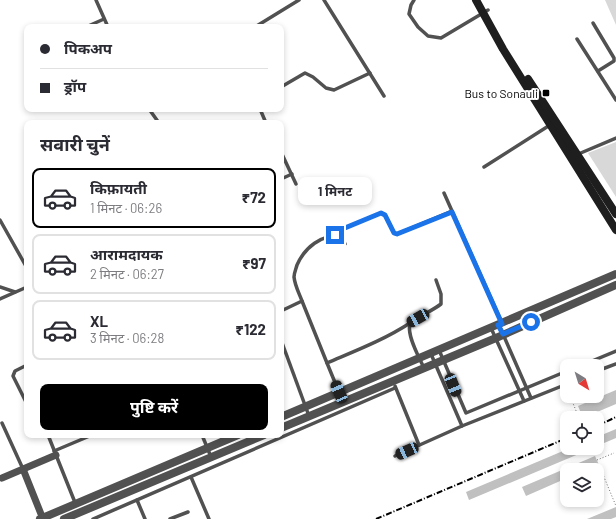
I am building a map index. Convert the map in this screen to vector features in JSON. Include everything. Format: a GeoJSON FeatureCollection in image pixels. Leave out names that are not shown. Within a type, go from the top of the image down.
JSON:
{"type":"FeatureCollection","features":[{"type":"Feature","properties":{"kind":"main road"},"geometry":{"type":"LineString","coordinates":[[476,0],[486,12],[514,57],[574,156],[616,230]]}},
{"type":"Feature","properties":{"kind":"main road"},"geometry":{"type":"LineString","coordinates":[[482,0],[503,49],[550,125],[616,214]]}},
{"type":"Feature","properties":{"kind":"street"},"geometry":{"type":"LineString","coordinates":[[284,416],[616,274]]}},
{"type":"Feature","properties":{"kind":"street"},"geometry":{"type":"LineString","coordinates":[[284,427],[343,402],[394,384],[424,368],[616,285]]}},
{"type":"Feature","properties":{"kind":"street"},"geometry":{"type":"LineString","coordinates":[[23,469],[42,519],[231,438]]}},
{"type":"Feature","properties":{"kind":"street"},"geometry":{"type":"LineString","coordinates":[[64,519],[257,438]]}},
{"type":"Feature","properties":{"kind":"street"},"geometry":{"type":"LineString","coordinates":[[2,478],[55,453]]}},
{"type":"Feature","properties":{"kind":"street"},"geometry":{"type":"LineString","coordinates":[[126,483],[130,492]]}},
{"type":"Feature","properties":{"kind":"lane"},"geometry":{"type":"LineString","coordinates":[[96,0],[106,24]]}},
{"type":"Feature","properties":{"kind":"lane"},"geometry":{"type":"LineString","coordinates":[[261,24],[299,0]]}},
{"type":"Feature","properties":{"kind":"lane"},"geometry":{"type":"LineString","coordinates":[[324,0],[384,96]]}},
{"type":"Feature","properties":{"kind":"lane"},"geometry":{"type":"LineString","coordinates":[[414,0],[409,14],[418,27],[428,36],[441,38],[486,12]]}},
{"type":"Feature","properties":{"kind":"lane"},"geometry":{"type":"LineString","coordinates":[[93,24],[104,19]]}},
{"type":"Feature","properties":{"kind":"lane"},"geometry":{"type":"LineString","coordinates":[[593,23],[614,58],[614,61],[598,71]]}},
{"type":"Feature","properties":{"kind":"lane"},"geometry":{"type":"LineString","coordinates":[[577,38],[616,100]]}},
{"type":"Feature","properties":{"kind":"lane"},"geometry":{"type":"LineString","coordinates":[[284,85],[305,73],[313,77],[326,88],[334,90],[370,73]]}},
{"type":"Feature","properties":{"kind":"lane"},"geometry":{"type":"LineString","coordinates":[[484,167],[550,125]]}},
{"type":"Feature","properties":{"kind":"lane"},"geometry":{"type":"LineString","coordinates":[[574,156],[616,138]]}},
{"type":"Feature","properties":{"kind":"lane"},"geometry":{"type":"LineString","coordinates":[[284,158],[296,184]]}},
{"type":"Feature","properties":{"kind":"lane"},"geometry":{"type":"LineString","coordinates":[[284,178],[292,174]]}},
{"type":"Feature","properties":{"kind":"lane"},"geometry":{"type":"LineString","coordinates":[[444,193],[497,325],[499,336],[524,401]]}},
{"type":"Feature","properties":{"kind":"lane"},"geometry":{"type":"LineString","coordinates":[[335,235],[340,230],[381,213],[385,215],[394,233],[397,234],[452,212]]}},
{"type":"Feature","properties":{"kind":"lane"},"geometry":{"type":"LineString","coordinates":[[0,220],[24,263]]}},
{"type":"Feature","properties":{"kind":"lane"},"geometry":{"type":"LineString","coordinates":[[343,402],[296,288],[294,276],[300,259],[318,240],[335,235],[341,235],[345,244]]}},
{"type":"Feature","properties":{"kind":"lane"},"geometry":{"type":"LineString","coordinates":[[327,363],[383,339],[432,311],[441,304],[441,294],[436,280]]}},
{"type":"Feature","properties":{"kind":"lane"},"geometry":{"type":"LineString","coordinates":[[0,287],[15,292]]}},
{"type":"Feature","properties":{"kind":"lane"},"geometry":{"type":"LineString","coordinates":[[0,299],[24,288]]}},
{"type":"Feature","properties":{"kind":"lane"},"geometry":{"type":"LineString","coordinates":[[284,310],[302,301]]}},
{"type":"Feature","properties":{"kind":"lane"},"geometry":{"type":"LineString","coordinates":[[410,323],[408,331],[424,368]]}},
{"type":"Feature","properties":{"kind":"lane"},"geometry":{"type":"LineString","coordinates":[[497,325],[499,336],[531,398]]}},
{"type":"Feature","properties":{"kind":"lane"},"geometry":{"type":"LineString","coordinates":[[284,348],[309,416]]}},
{"type":"Feature","properties":{"kind":"lane"},"geometry":{"type":"LineString","coordinates":[[439,350],[439,362],[462,426]]}},
{"type":"Feature","properties":{"kind":"lane"},"geometry":{"type":"LineString","coordinates":[[597,359],[616,351]]}},
{"type":"Feature","properties":{"kind":"lane"},"geometry":{"type":"LineString","coordinates":[[431,354],[439,362],[466,413],[560,374]]}},
{"type":"Feature","properties":{"kind":"lane"},"geometry":{"type":"LineString","coordinates":[[604,368],[616,364]]}},
{"type":"Feature","properties":{"kind":"lane"},"geometry":{"type":"LineString","coordinates":[[24,367],[15,371],[13,376],[24,398]]}},
{"type":"Feature","properties":{"kind":"lane"},"geometry":{"type":"LineString","coordinates":[[284,434],[394,384],[419,445]]}},
{"type":"Feature","properties":{"kind":"lane"},"geometry":{"type":"LineString","coordinates":[[395,456],[462,426],[560,387]]}},
{"type":"Feature","properties":{"kind":"lane"},"geometry":{"type":"LineString","coordinates":[[2,423],[23,469]]}},
{"type":"Feature","properties":{"kind":"lane"},"geometry":{"type":"LineString","coordinates":[[49,438],[79,513]]}},
{"type":"Feature","properties":{"kind":"lane"},"geometry":{"type":"LineString","coordinates":[[55,453],[86,438]]}},
{"type":"Feature","properties":{"kind":"lane"},"geometry":{"type":"LineString","coordinates":[[203,438],[211,457]]}},
{"type":"Feature","properties":{"kind":"lane"},"geometry":{"type":"LineString","coordinates":[[93,519],[191,477],[276,438]]}},
{"type":"Feature","properties":{"kind":"lane"},"geometry":{"type":"LineString","coordinates":[[191,477],[209,519]]}},
{"type":"Feature","properties":{"kind":"lane"},"geometry":{"type":"LineString","coordinates":[[137,500],[145,519]]}},
{"type":"Feature","properties":{"kind":"lane"},"geometry":{"type":"LineString","coordinates":[[170,519],[188,512]]}},
{"type":"Feature","properties":{"kind":"path"},"geometry":{"type":"LineString","coordinates":[[597,460],[614,453]]}},
{"type":"Feature","properties":{"kind":"path"},"geometry":{"type":"LineString","coordinates":[[604,477],[616,506]]}},
{"type":"Feature","properties":{"kind":"shaded area"},"geometry":{"type":"Polygon","coordinates":[[[605,0],[616,0],[616,25],[605,0]]]}},
{"type":"Feature","properties":{"kind":"shaded area"},"geometry":{"type":"Polygon","coordinates":[[[616,142],[616,197],[588,153],[616,142]]]}},
{"type":"Feature","properties":{"kind":"building"},"geometry":{"type":"Polygon","coordinates":[[[616,390],[616,404],[600,411],[580,411],[578,406],[585,403],[604,403],[604,395],[616,390]]]}},
{"type":"Feature","properties":{"kind":"building"},"geometry":{"type":"Polygon","coordinates":[[[616,429],[616,438],[604,443],[604,434],[616,429]]]}},
{"type":"Feature","properties":{"kind":"building"},"geometry":{"type":"Polygon","coordinates":[[[560,452],[560,455],[576,455],[469,500],[466,492],[560,452]]]}},
{"type":"Feature","properties":{"kind":"building"},"geometry":{"type":"Polygon","coordinates":[[[595,456],[598,463],[579,463],[595,456]]]}},
{"type":"Feature","properties":{"kind":"building"},"geometry":{"type":"Polygon","coordinates":[[[560,471],[560,481],[526,496],[522,487],[560,471]]]}},
{"type":"Feature","properties":{"kind":"building"},"geometry":{"type":"Polygon","coordinates":[[[616,507],[616,517],[611,519],[587,519],[616,507]]]}},
{"type":"Feature","properties":{"kind":"railway"},"geometry":{"type":"LineString","coordinates":[[604,423],[616,417]]}},
{"type":"Feature","properties":{"kind":"railway"},"geometry":{"type":"LineString","coordinates":[[376,519],[560,441]]}},
{"type":"Feature","properties":{"kind":"place","name":"Bus to Sonauli"},"geometry":{"type":"Point","coordinates":[546,93]}},
{"type":"Feature","properties":{"kind":"route"},"geometry":{"type":"LineString","coordinates":[[335,235],[340,230],[381,213],[385,215],[394,233],[397,234],[452,212],[502,324],[498,325],[503,334],[531,322]]}}]}
